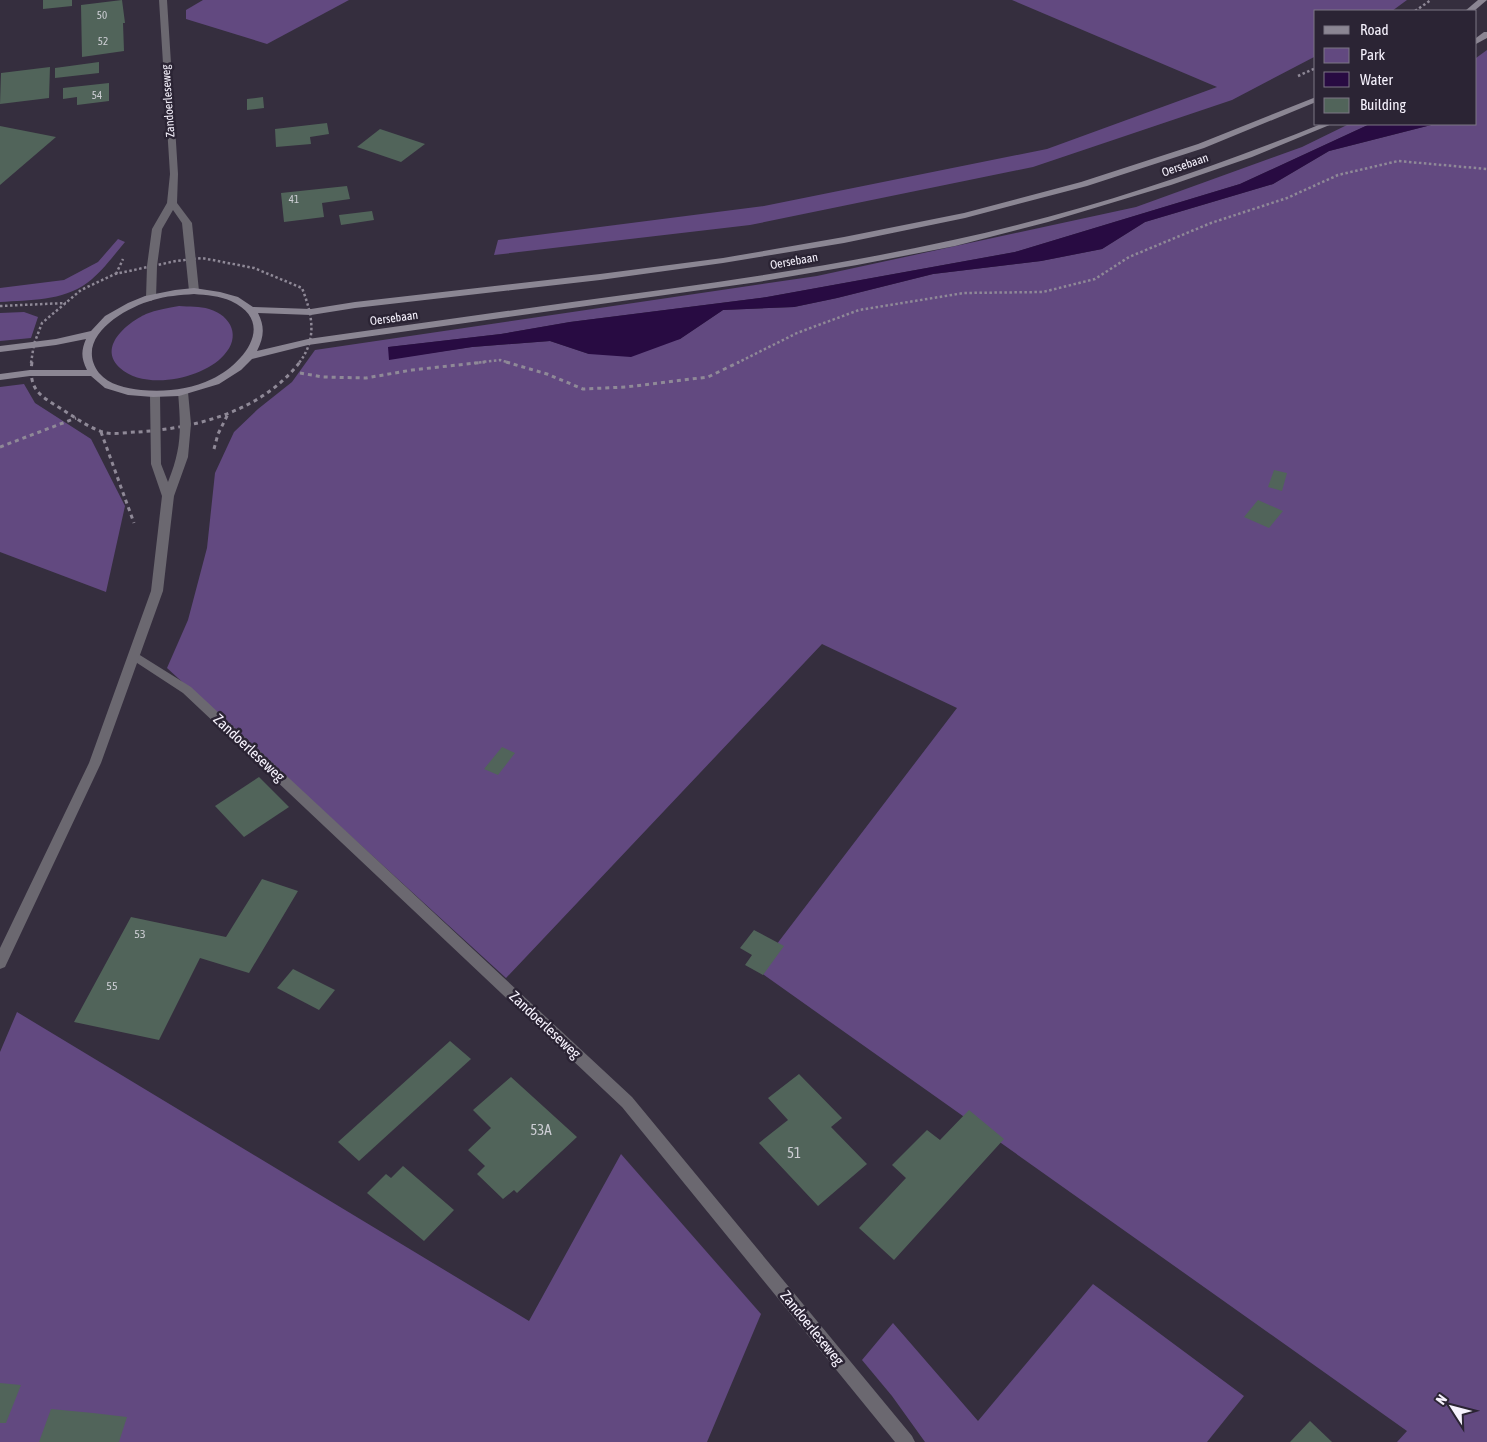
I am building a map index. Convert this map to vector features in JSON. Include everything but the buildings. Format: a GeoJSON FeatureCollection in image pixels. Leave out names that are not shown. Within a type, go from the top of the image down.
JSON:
{"type":"FeatureCollection","features":[{"type":"Feature","properties":{"kind":"main road"},"geometry":{"type":"LineString","coordinates":[[1469,10],[1484,0]]}},
{"type":"Feature","properties":{"kind":"main road","name":"Oersebaan"},"geometry":{"type":"LineString","coordinates":[[250,310],[311,312],[355,305],[656,271],[837,244],[986,211],[1121,173],[1216,141],[1314,100]]}},
{"type":"Feature","properties":{"kind":"main road","name":"Oersebaan"},"geometry":{"type":"LineString","coordinates":[[250,356],[308,342],[781,276],[950,243],[1046,220],[1149,190],[1236,161],[1326,125]]}},
{"type":"Feature","properties":{"kind":"main road"},"geometry":{"type":"LineString","coordinates":[[194,291],[217,293],[230,298],[250,310],[259,324],[259,340],[250,356],[238,368],[222,378],[183,392],[155,395],[129,392],[108,385],[93,373],[87,357],[87,346],[92,334],[102,324],[120,310],[151,298],[170,293],[194,291]]}},
{"type":"Feature","properties":{"kind":"main road"},"geometry":{"type":"LineString","coordinates":[[0,349],[56,342],[92,334]]}},
{"type":"Feature","properties":{"kind":"main road"},"geometry":{"type":"LineString","coordinates":[[0,377],[30,373],[93,373]]}},
{"type":"Feature","properties":{"kind":"street","name":"Zandoerleseweg"},"geometry":{"type":"LineString","coordinates":[[151,298],[152,266],[157,229],[172,203],[174,174],[163,0]]}},
{"type":"Feature","properties":{"kind":"street"},"geometry":{"type":"LineString","coordinates":[[172,203],[187,223],[194,291]]}},
{"type":"Feature","properties":{"kind":"street"},"geometry":{"type":"LineString","coordinates":[[0,963],[95,763],[135,656],[157,590],[168,496],[183,458],[186,424],[183,392]]}},
{"type":"Feature","properties":{"kind":"street"},"geometry":{"type":"LineString","coordinates":[[155,395],[156,464],[168,496]]}},
{"type":"Feature","properties":{"kind":"street","name":"Zandoerleseweg"},"geometry":{"type":"LineString","coordinates":[[135,656],[187,690],[627,1102],[906,1442]]}},
{"type":"Feature","properties":{"kind":"path"},"geometry":{"type":"LineString","coordinates":[[1416,10],[1431,0]]}},
{"type":"Feature","properties":{"kind":"path"},"geometry":{"type":"LineString","coordinates":[[1291,80],[1314,69]]}},
{"type":"Feature","properties":{"kind":"path"},"geometry":{"type":"LineString","coordinates":[[292,371],[323,377],[366,378],[412,370],[500,360],[548,374],[583,389],[626,387],[708,377],[797,333],[859,310],[964,292],[1044,292],[1095,279],[1129,257],[1211,223],[1287,198],[1338,175],[1398,162],[1487,169]]}},
{"type":"Feature","properties":{"kind":"path"},"geometry":{"type":"LineString","coordinates":[[302,288],[311,287]]}},
{"type":"Feature","properties":{"kind":"path"},"geometry":{"type":"LineString","coordinates":[[0,306],[66,303]]}},
{"type":"Feature","properties":{"kind":"path"},"geometry":{"type":"LineString","coordinates":[[214,451],[218,434],[228,414]]}},
{"type":"Feature","properties":{"kind":"path"},"geometry":{"type":"LineString","coordinates":[[0,447],[77,418]]}},
{"type":"Feature","properties":{"kind":"path"},"geometry":{"type":"LineString","coordinates":[[101,432],[117,479]]}},
{"type":"Feature","properties":{"kind":"green space"},"geometry":{"type":"Polygon","coordinates":[[[203,0],[349,0],[267,44],[186,19],[186,10],[203,0]]]}},
{"type":"Feature","properties":{"kind":"green space"},"geometry":{"type":"Polygon","coordinates":[[[1012,0],[1407,0],[1393,10],[1314,10],[1314,57],[1232,100],[1033,167],[750,225],[494,255],[498,240],[764,206],[1047,149],[1217,87],[1012,0]]]}},
{"type":"Feature","properties":{"kind":"green space"},"geometry":{"type":"Polygon","coordinates":[[[1487,50],[1487,1442],[1397,1442],[1407,1431],[757,970],[957,708],[822,644],[506,978],[167,668],[188,620],[207,548],[215,473],[234,432],[258,409],[292,382],[315,350],[817,276],[1136,207],[1302,147],[1347,125],[1368,125],[1240,184],[1015,252],[767,297],[570,322],[501,334],[389,347],[389,359],[472,347],[550,341],[589,354],[680,339],[723,310],[794,307],[933,274],[1041,261],[1102,249],[1145,222],[1273,184],[1329,151],[1431,125],[1477,125],[1477,57],[1487,50]]]}},
{"type":"Feature","properties":{"kind":"green space"},"geometry":{"type":"Polygon","coordinates":[[[118,239],[125,242],[98,274],[77,289],[56,296],[34,300],[0,302],[0,288],[64,280],[98,262],[118,239]]]}},
{"type":"Feature","properties":{"kind":"green space"},"geometry":{"type":"Polygon","coordinates":[[[179,306],[209,309],[217,312],[228,322],[233,334],[229,348],[224,355],[215,363],[202,370],[174,379],[144,379],[131,375],[120,368],[114,360],[112,352],[117,336],[131,323],[146,314],[179,306]]]}},
{"type":"Feature","properties":{"kind":"green space"},"geometry":{"type":"Polygon","coordinates":[[[24,312],[38,317],[31,338],[0,341],[0,313],[24,312]]]}},
{"type":"Feature","properties":{"kind":"green space"},"geometry":{"type":"Polygon","coordinates":[[[24,384],[35,403],[91,439],[125,506],[106,592],[0,552],[0,387],[24,384]]]}},
{"type":"Feature","properties":{"kind":"green space"},"geometry":{"type":"Polygon","coordinates":[[[17,1012],[529,1321],[621,1154],[761,1314],[707,1442],[0,1442],[0,1052],[17,1012]]]}},
{"type":"Feature","properties":{"kind":"green space"},"geometry":{"type":"Polygon","coordinates":[[[1093,1284],[1244,1396],[1207,1442],[925,1442],[892,1396],[862,1360],[893,1323],[978,1421],[1093,1284]]]}},
{"type":"Feature","properties":{"kind":"water"},"geometry":{"type":"Polygon","coordinates":[[[1368,125],[1431,125],[1329,151],[1273,184],[1145,222],[1102,249],[1041,261],[933,274],[794,307],[723,310],[680,339],[631,357],[589,354],[550,341],[472,347],[389,360],[388,347],[501,334],[570,322],[767,297],[1015,252],[1240,184],[1368,125]]]}}]}
